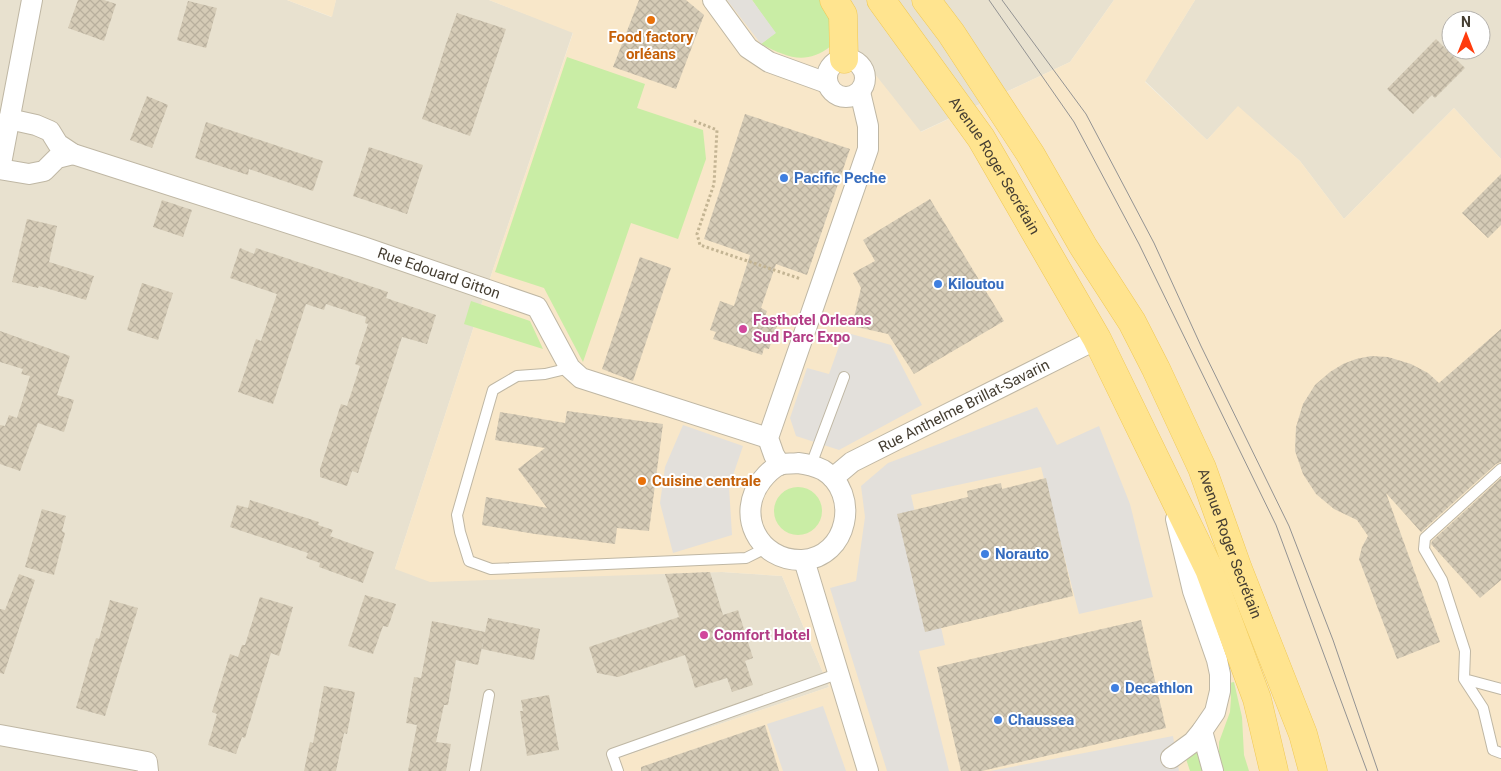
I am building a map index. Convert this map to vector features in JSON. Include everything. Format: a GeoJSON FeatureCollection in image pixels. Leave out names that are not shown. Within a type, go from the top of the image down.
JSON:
{"type":"FeatureCollection","features":[{"type":"Feature","properties":{"kind":"main road"},"geometry":{"type":"LineString","coordinates":[[834,0],[843,15],[844,59]]}},
{"type":"Feature","properties":{"kind":"main road","name":"Avenue Roger Secrétain"},"geometry":{"type":"LineString","coordinates":[[881,0],[981,138],[1097,338],[1210,569],[1257,699],[1274,771]]}},
{"type":"Feature","properties":{"kind":"main road","name":"Avenue Roger Secrétain"},"geometry":{"type":"LineString","coordinates":[[926,0],[952,33],[1030,155],[1083,246],[1132,322],[1156,368],[1202,468],[1238,569],[1303,734],[1313,771]]}},
{"type":"Feature","properties":{"kind":"main road"},"geometry":{"type":"LineString","coordinates":[[1097,338],[1132,322]]}},
{"type":"Feature","properties":{"kind":"main road"},"geometry":{"type":"LineString","coordinates":[[1274,660],[1306,721],[1325,771]]}},
{"type":"Feature","properties":{"kind":"street"},"geometry":{"type":"LineString","coordinates":[[32,0],[0,169],[28,174],[44,171],[57,158],[74,154]]}},
{"type":"Feature","properties":{"kind":"street"},"geometry":{"type":"LineString","coordinates":[[713,0],[748,48],[769,62],[827,83]]}},
{"type":"Feature","properties":{"kind":"street"},"geometry":{"type":"LineString","coordinates":[[844,59],[856,62],[864,70],[865,82],[860,92],[849,98],[833,93],[827,83],[828,70],[838,60],[844,59]]}},
{"type":"Feature","properties":{"kind":"street"},"geometry":{"type":"LineString","coordinates":[[780,464],[774,455],[768,438],[868,149],[868,126],[860,92]]}},
{"type":"Feature","properties":{"kind":"street","name":"Rue Edouard Gitton"},"geometry":{"type":"LineString","coordinates":[[10,119],[36,124],[50,131],[58,144],[74,154],[362,247],[537,307],[570,368],[581,378],[768,438]]}},
{"type":"Feature","properties":{"kind":"street","name":"Rue Anthelme Brillat-Savarin"},"geometry":{"type":"LineString","coordinates":[[833,478],[852,462],[1097,338]]}},
{"type":"Feature","properties":{"kind":"street"},"geometry":{"type":"LineString","coordinates":[[798,463],[811,465],[833,478],[842,491],[846,505],[846,520],[840,535],[831,547],[818,556],[804,560],[778,556],[766,548],[756,536],[750,520],[750,504],[755,488],[766,476],[780,464],[798,463]]}},
{"type":"Feature","properties":{"kind":"street","name":"Avenue Roger Secrétain"},"geometry":{"type":"LineString","coordinates":[[1168,483],[1193,591],[1220,674],[1220,691],[1215,712],[1193,742],[1170,758]]}},
{"type":"Feature","properties":{"kind":"street"},"geometry":{"type":"LineString","coordinates":[[804,560],[837,674],[868,771]]}},
{"type":"Feature","properties":{"kind":"street"},"geometry":{"type":"LineString","coordinates":[[1202,730],[1213,771]]}},
{"type":"Feature","properties":{"kind":"street"},"geometry":{"type":"LineString","coordinates":[[0,735],[147,762],[148,771]]}},
{"type":"Feature","properties":{"kind":"lane"},"geometry":{"type":"LineString","coordinates":[[570,368],[546,374],[517,376],[493,390],[457,515],[469,561],[491,569],[511,569],[746,558],[766,548]]}},
{"type":"Feature","properties":{"kind":"lane"},"geometry":{"type":"LineString","coordinates":[[811,465],[844,377]]}},
{"type":"Feature","properties":{"kind":"lane"},"geometry":{"type":"LineString","coordinates":[[1501,469],[1425,538],[1424,549],[1442,580],[1465,651],[1464,678],[1484,708],[1493,750],[1501,753]]}},
{"type":"Feature","properties":{"kind":"lane"},"geometry":{"type":"LineString","coordinates":[[618,771],[612,754],[837,674]]}},
{"type":"Feature","properties":{"kind":"lane"},"geometry":{"type":"LineString","coordinates":[[1464,678],[1501,689]]}},
{"type":"Feature","properties":{"kind":"lane"},"geometry":{"type":"LineString","coordinates":[[475,771],[489,695]]}},
{"type":"Feature","properties":{"kind":"path"},"geometry":{"type":"LineString","coordinates":[[694,121],[717,130],[714,184],[697,234],[700,245],[822,286]]}},
{"type":"Feature","properties":{"kind":"shaded area"},"geometry":{"type":"Polygon","coordinates":[[[0,0],[287,0],[331,17],[336,0],[489,0],[573,32],[395,569],[627,574],[722,572],[782,576],[829,687],[619,758],[621,771],[0,771],[0,0]]]}},
{"type":"Feature","properties":{"kind":"shaded area"},"geometry":{"type":"Polygon","coordinates":[[[287,0],[336,0],[332,17],[287,0]]]}},
{"type":"Feature","properties":{"kind":"shaded area"},"geometry":{"type":"Polygon","coordinates":[[[489,0],[816,0],[921,132],[1070,62],[1114,0],[1195,0],[1145,82],[1207,140],[1238,106],[1300,161],[1344,219],[1454,108],[1501,159],[1501,771],[621,771],[619,758],[829,687],[782,576],[722,572],[430,582],[395,569],[472,332],[573,33],[489,0]]]}},
{"type":"Feature","properties":{"kind":"shaded area"},"geometry":{"type":"Polygon","coordinates":[[[727,0],[752,0],[776,33],[761,44],[727,0]]]}},
{"type":"Feature","properties":{"kind":"shaded area"},"geometry":{"type":"Polygon","coordinates":[[[816,0],[1114,0],[1070,62],[920,132],[816,0]]]}},
{"type":"Feature","properties":{"kind":"shaded area"},"geometry":{"type":"Polygon","coordinates":[[[1195,0],[1501,0],[1501,159],[1454,108],[1344,219],[1300,161],[1238,107],[1207,140],[1145,81],[1195,0]]]}},
{"type":"Feature","properties":{"kind":"shaded area"},"geometry":{"type":"Polygon","coordinates":[[[844,332],[891,345],[922,405],[839,450],[796,436],[790,418],[807,368],[829,374],[844,332]]]}},
{"type":"Feature","properties":{"kind":"shaded area"},"geometry":{"type":"Polygon","coordinates":[[[1037,407],[1057,445],[1099,426],[1130,504],[1153,597],[1079,614],[1041,467],[911,495],[945,645],[919,651],[949,771],[887,771],[830,588],[856,581],[865,517],[861,486],[888,463],[1037,407]]]}},
{"type":"Feature","properties":{"kind":"shaded area"},"geometry":{"type":"Polygon","coordinates":[[[683,425],[743,446],[729,487],[732,535],[673,553],[660,503],[665,467],[683,425]]]}},
{"type":"Feature","properties":{"kind":"shaded area"},"geometry":{"type":"Polygon","coordinates":[[[823,706],[846,771],[783,771],[767,724],[823,706]]]}},
{"type":"Feature","properties":{"kind":"shaded area"},"geometry":{"type":"Polygon","coordinates":[[[1173,736],[1179,771],[990,771],[1173,736]]]}},
{"type":"Feature","properties":{"kind":"green space"},"geometry":{"type":"Polygon","coordinates":[[[752,0],[826,0],[833,11],[831,46],[813,56],[804,58],[788,56],[761,44],[775,33],[752,0]]]}},
{"type":"Feature","properties":{"kind":"green space"},"geometry":{"type":"Polygon","coordinates":[[[567,57],[645,84],[637,108],[703,130],[706,159],[678,239],[631,223],[583,362],[544,288],[495,272],[567,57]]]}},
{"type":"Feature","properties":{"kind":"green space"},"geometry":{"type":"Polygon","coordinates":[[[471,301],[530,321],[543,349],[464,324],[471,301]]]}},
{"type":"Feature","properties":{"kind":"green space"},"geometry":{"type":"Polygon","coordinates":[[[798,487],[807,489],[815,494],[820,502],[822,511],[820,520],[815,528],[807,533],[798,535],[789,533],[781,528],[776,520],[774,511],[776,502],[781,494],[789,489],[798,487]]]}},
{"type":"Feature","properties":{"kind":"green space"},"geometry":{"type":"Polygon","coordinates":[[[1234,682],[1242,717],[1244,755],[1249,771],[1223,771],[1219,756],[1219,742],[1230,712],[1229,683],[1234,682]]]}},
{"type":"Feature","properties":{"kind":"green space"},"geometry":{"type":"Polygon","coordinates":[[[1197,751],[1203,771],[1190,771],[1186,759],[1197,751]]]}},
{"type":"Feature","properties":{"kind":"building"},"geometry":{"type":"Polygon","coordinates":[[[78,0],[104,0],[116,4],[104,41],[68,28],[78,0]]]}},
{"type":"Feature","properties":{"kind":"building"},"geometry":{"type":"Polygon","coordinates":[[[639,0],[686,0],[704,15],[676,89],[613,67],[639,0]]]}},
{"type":"Feature","properties":{"kind":"building"},"geometry":{"type":"Polygon","coordinates":[[[188,1],[217,8],[206,48],[177,40],[188,1]]]}},
{"type":"Feature","properties":{"kind":"building"},"geometry":{"type":"Polygon","coordinates":[[[457,13],[506,29],[470,136],[422,119],[457,13]]]}},
{"type":"Feature","properties":{"kind":"building"},"geometry":{"type":"Polygon","coordinates":[[[1436,39],[1441,44],[1441,60],[1457,60],[1465,68],[1435,98],[1432,95],[1413,114],[1387,89],[1436,39]]]}},
{"type":"Feature","properties":{"kind":"building"},"geometry":{"type":"Polygon","coordinates":[[[147,96],[168,105],[152,148],[130,140],[147,96]]]}},
{"type":"Feature","properties":{"kind":"building"},"geometry":{"type":"Polygon","coordinates":[[[745,114],[850,149],[807,275],[776,264],[761,308],[767,311],[765,316],[779,320],[769,349],[764,348],[762,355],[713,339],[716,332],[710,330],[720,301],[734,306],[750,255],[704,239],[745,114]]]}},
{"type":"Feature","properties":{"kind":"building"},"geometry":{"type":"Polygon","coordinates":[[[206,122],[323,161],[313,191],[249,169],[248,175],[195,158],[206,122]]]}},
{"type":"Feature","properties":{"kind":"building"},"geometry":{"type":"Polygon","coordinates":[[[369,147],[423,165],[407,214],[353,196],[369,147]]]}},
{"type":"Feature","properties":{"kind":"building"},"geometry":{"type":"Polygon","coordinates":[[[1501,174],[1501,225],[1488,238],[1462,213],[1501,174]]]}},
{"type":"Feature","properties":{"kind":"building"},"geometry":{"type":"Polygon","coordinates":[[[930,199],[1004,321],[914,374],[888,334],[852,326],[861,288],[853,273],[875,261],[863,240],[930,199]]]}},
{"type":"Feature","properties":{"kind":"building"},"geometry":{"type":"Polygon","coordinates":[[[162,200],[192,210],[183,237],[153,227],[162,200]]]}},
{"type":"Feature","properties":{"kind":"building"},"geometry":{"type":"Polygon","coordinates":[[[27,219],[57,226],[49,262],[94,276],[86,300],[39,286],[38,288],[12,282],[27,219]]]}},
{"type":"Feature","properties":{"kind":"building"},"geometry":{"type":"Polygon","coordinates":[[[240,248],[254,254],[256,248],[388,292],[386,298],[436,315],[427,344],[402,337],[358,473],[352,471],[347,486],[320,477],[320,469],[341,404],[347,406],[360,366],[355,364],[368,324],[365,323],[366,317],[326,304],[324,310],[306,304],[273,404],[238,392],[256,339],[261,341],[277,294],[230,278],[240,248]]]}},
{"type":"Feature","properties":{"kind":"building"},"geometry":{"type":"Polygon","coordinates":[[[640,257],[671,268],[633,381],[602,369],[640,257]]]}},
{"type":"Feature","properties":{"kind":"building"},"geometry":{"type":"Polygon","coordinates":[[[142,283],[173,293],[158,340],[127,330],[142,283]]]}},
{"type":"Feature","properties":{"kind":"building"},"geometry":{"type":"Polygon","coordinates":[[[1501,329],[1501,462],[1496,464],[1421,532],[1386,493],[1440,642],[1397,659],[1359,559],[1362,547],[1368,536],[1357,520],[1334,509],[1316,494],[1303,474],[1295,451],[1296,427],[1303,404],[1315,385],[1330,372],[1343,364],[1371,356],[1388,357],[1411,364],[1428,373],[1439,383],[1501,329]]]}},
{"type":"Feature","properties":{"kind":"building"},"geometry":{"type":"Polygon","coordinates":[[[0,331],[70,356],[57,395],[74,400],[64,432],[38,423],[20,471],[0,464],[0,425],[5,426],[9,415],[17,418],[30,376],[21,374],[23,369],[0,362],[0,331]]]}},
{"type":"Feature","properties":{"kind":"building"},"geometry":{"type":"Polygon","coordinates":[[[567,411],[663,424],[649,531],[617,528],[615,544],[482,525],[486,497],[547,508],[518,469],[545,448],[495,440],[500,412],[565,423],[567,411]]]}},
{"type":"Feature","properties":{"kind":"building"},"geometry":{"type":"Polygon","coordinates":[[[1046,478],[1073,596],[925,632],[897,514],[968,497],[967,491],[1001,483],[1002,489],[1046,478]]]}},
{"type":"Feature","properties":{"kind":"building"},"geometry":{"type":"Polygon","coordinates":[[[1501,478],[1501,580],[1480,598],[1431,544],[1501,478]]]}},
{"type":"Feature","properties":{"kind":"building"},"geometry":{"type":"Polygon","coordinates":[[[250,500],[319,522],[318,525],[333,530],[330,536],[374,552],[363,583],[319,567],[320,563],[306,558],[308,553],[230,527],[237,505],[248,508],[250,500]]]}},
{"type":"Feature","properties":{"kind":"building"},"geometry":{"type":"Polygon","coordinates":[[[42,509],[66,516],[62,531],[65,533],[54,575],[25,567],[42,509]]]}},
{"type":"Feature","properties":{"kind":"building"},"geometry":{"type":"Polygon","coordinates":[[[710,572],[723,615],[738,610],[753,658],[745,661],[753,685],[732,692],[727,678],[695,688],[685,655],[618,677],[597,673],[589,647],[679,617],[665,574],[710,572]]]}},
{"type":"Feature","properties":{"kind":"building"},"geometry":{"type":"Polygon","coordinates":[[[19,574],[35,580],[4,674],[0,673],[0,609],[5,610],[19,574]]]}},
{"type":"Feature","properties":{"kind":"building"},"geometry":{"type":"Polygon","coordinates":[[[365,595],[396,604],[388,627],[383,626],[373,654],[348,646],[365,595]]]}},
{"type":"Feature","properties":{"kind":"building"},"geometry":{"type":"Polygon","coordinates":[[[260,597],[293,607],[279,656],[271,653],[245,738],[242,737],[236,754],[208,745],[217,714],[212,712],[230,654],[238,657],[242,645],[245,645],[260,597]]]}},
{"type":"Feature","properties":{"kind":"building"},"geometry":{"type":"Polygon","coordinates":[[[110,600],[138,608],[105,716],[76,708],[96,638],[99,639],[110,600]]]}},
{"type":"Feature","properties":{"kind":"building"},"geometry":{"type":"Polygon","coordinates":[[[488,618],[540,629],[534,660],[482,649],[485,634],[478,665],[456,660],[448,705],[444,705],[436,742],[451,744],[446,771],[408,771],[417,725],[406,723],[414,677],[421,678],[432,621],[485,632],[488,618]]]}},
{"type":"Feature","properties":{"kind":"building"},"geometry":{"type":"Polygon","coordinates":[[[1141,620],[1166,728],[982,771],[961,771],[937,667],[1141,620]]]}},
{"type":"Feature","properties":{"kind":"building"},"geometry":{"type":"Polygon","coordinates":[[[324,686],[355,692],[347,734],[344,733],[336,771],[304,771],[310,742],[313,743],[324,686]]]}},
{"type":"Feature","properties":{"kind":"building"},"geometry":{"type":"Polygon","coordinates":[[[549,695],[559,750],[527,756],[520,711],[523,711],[521,700],[549,695]]]}},
{"type":"Feature","properties":{"kind":"building"},"geometry":{"type":"Polygon","coordinates":[[[765,725],[779,771],[641,771],[641,767],[765,725]]]}},
{"type":"Feature","properties":{"kind":"tram line"},"geometry":{"type":"LineString","coordinates":[[989,0],[1074,122],[1139,244],[1276,525],[1367,771]]}},
{"type":"Feature","properties":{"kind":"tram line"},"geometry":{"type":"LineString","coordinates":[[1002,0],[1086,114],[1154,243],[1201,346],[1289,526],[1333,640],[1378,771]]}},
{"type":"Feature","properties":{"kind":"place","name":"Food factory orléans"},"geometry":{"type":"Point","coordinates":[651,20]}},
{"type":"Feature","properties":{"kind":"place","name":"Pacific Peche"},"geometry":{"type":"Point","coordinates":[784,178]}},
{"type":"Feature","properties":{"kind":"place","name":"Kiloutou"},"geometry":{"type":"Point","coordinates":[938,284]}},
{"type":"Feature","properties":{"kind":"place","name":"Fasthotel Orleans Sud Parc Expo"},"geometry":{"type":"Point","coordinates":[743,329]}},
{"type":"Feature","properties":{"kind":"place","name":"Cuisine centrale"},"geometry":{"type":"Point","coordinates":[642,481]}},
{"type":"Feature","properties":{"kind":"place","name":"Norauto"},"geometry":{"type":"Point","coordinates":[985,554]}},
{"type":"Feature","properties":{"kind":"place","name":"Comfort Hotel"},"geometry":{"type":"Point","coordinates":[704,635]}},
{"type":"Feature","properties":{"kind":"place","name":"Decathlon"},"geometry":{"type":"Point","coordinates":[1115,688]}},
{"type":"Feature","properties":{"kind":"place","name":"Chaussea"},"geometry":{"type":"Point","coordinates":[998,720]}}]}
